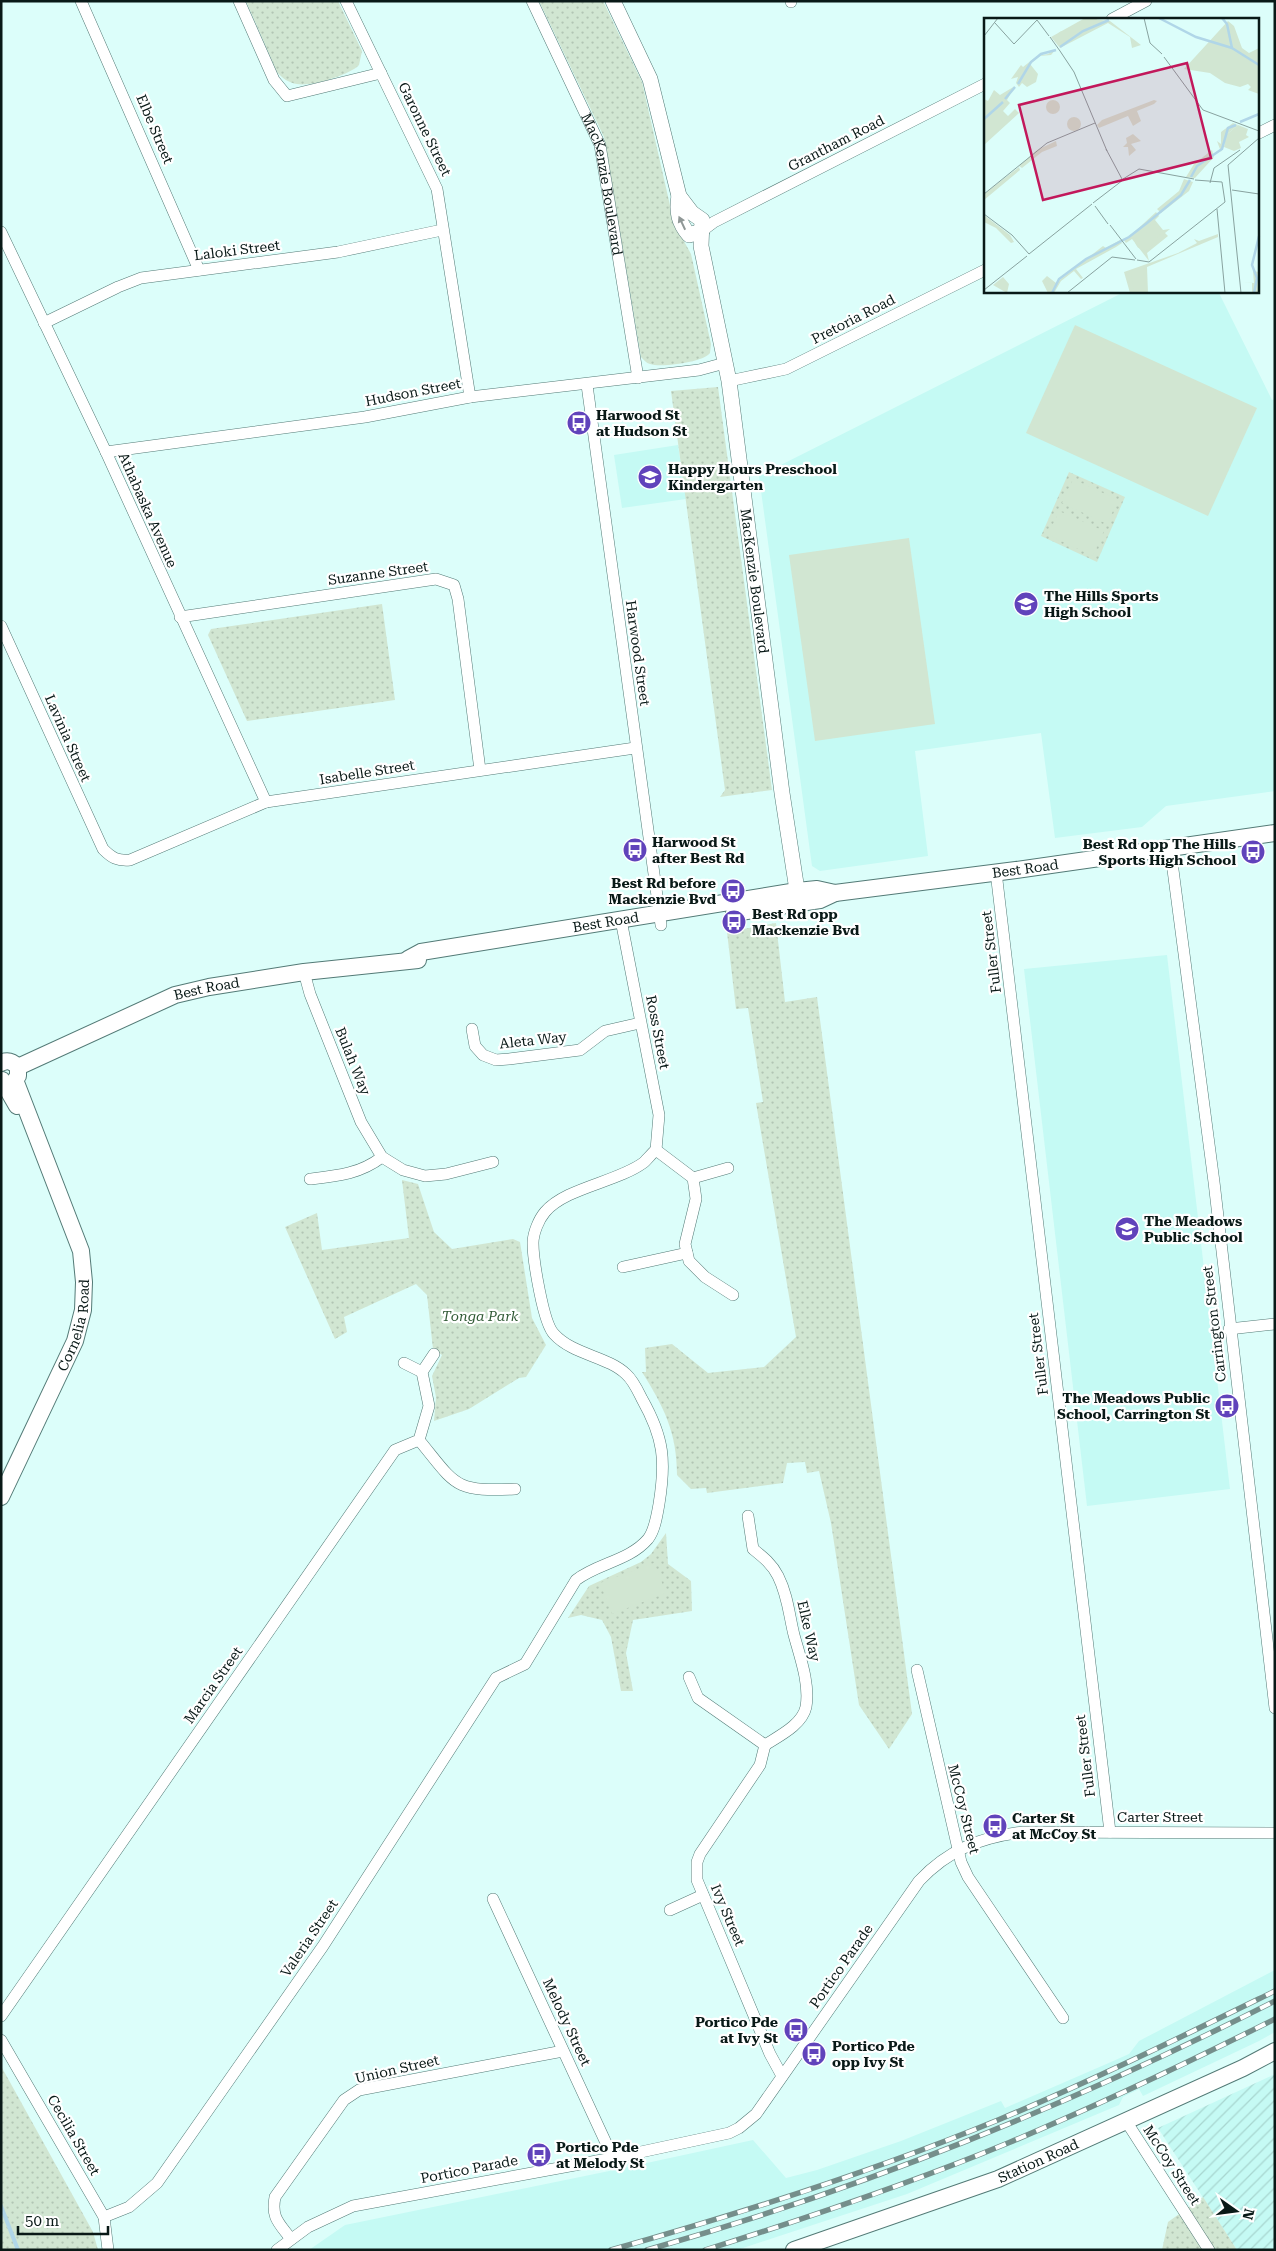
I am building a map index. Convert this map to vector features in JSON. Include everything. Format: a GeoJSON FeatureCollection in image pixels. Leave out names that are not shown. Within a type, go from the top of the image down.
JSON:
{"type":"FeatureCollection","features":[{"type":"Feature","properties":{"kind":"main road","name":"Best Road"},"geometry":{"type":"LineString","coordinates":[[7,1069],[175,995],[208,987],[304,972],[408,959],[421,952],[661,920],[798,897],[817,889],[835,893],[1275,832]]}},
{"type":"Feature","properties":{"kind":"main road","name":"Cornelia Road"},"geometry":{"type":"LineString","coordinates":[[1,1497],[74,1344],[83,1310],[84,1282],[81,1251],[61,1195],[7,1069]]}},
{"type":"Feature","properties":{"kind":"main road","name":"Station Road"},"geometry":{"type":"LineString","coordinates":[[794,2250],[998,2179],[1243,2068],[1275,2051]]}},
{"type":"Feature","properties":{"kind":"street","name":"Elbe Street"},"geometry":{"type":"LineString","coordinates":[[81,1],[199,270]]}},
{"type":"Feature","properties":{"kind":"street"},"geometry":{"type":"LineString","coordinates":[[239,1],[274,80],[287,96],[381,73]]}},
{"type":"Feature","properties":{"kind":"street","name":"Garonne Street"},"geometry":{"type":"LineString","coordinates":[[346,1],[437,189],[470,397]]}},
{"type":"Feature","properties":{"kind":"street","name":"MacKenzie Boulevard"},"geometry":{"type":"LineString","coordinates":[[532,1],[600,146],[638,378]]}},
{"type":"Feature","properties":{"kind":"street"},"geometry":{"type":"LineString","coordinates":[[613,1],[650,79],[679,196],[676,209],[682,226],[689,235],[702,231]]}},
{"type":"Feature","properties":{"kind":"street"},"geometry":{"type":"LineString","coordinates":[[1114,18],[1146,1]]}},
{"type":"Feature","properties":{"kind":"street","name":"Grantham Road"},"geometry":{"type":"LineString","coordinates":[[702,231],[714,222],[984,85]]}},
{"type":"Feature","properties":{"kind":"street"},"geometry":{"type":"LineString","coordinates":[[1258,134],[1275,125]]}},
{"type":"Feature","properties":{"kind":"street","name":"Laloki Street"},"geometry":{"type":"LineString","coordinates":[[44,323],[129,282],[154,275],[338,252],[442,230]]}},
{"type":"Feature","properties":{"kind":"street","name":"MacKenzie Boulevard"},"geometry":{"type":"LineString","coordinates":[[702,231],[701,246],[729,382],[782,793],[798,897]]}},
{"type":"Feature","properties":{"kind":"street","name":"Athabaska Avenue"},"geometry":{"type":"LineString","coordinates":[[1,232],[106,452],[266,802]]}},
{"type":"Feature","properties":{"kind":"street","name":"Pretoria Road"},"geometry":{"type":"LineString","coordinates":[[729,382],[786,369],[984,270]]}},
{"type":"Feature","properties":{"kind":"street","name":"Hudson Street"},"geometry":{"type":"LineString","coordinates":[[106,452],[365,417],[470,397],[588,385],[699,370],[725,363]]}},
{"type":"Feature","properties":{"kind":"street","name":"Harwood Street"},"geometry":{"type":"LineString","coordinates":[[588,385],[636,748],[661,920]]}},
{"type":"Feature","properties":{"kind":"street","name":"Suzanne Street"},"geometry":{"type":"LineString","coordinates":[[180,617],[436,579],[454,585],[458,599],[480,770]]}},
{"type":"Feature","properties":{"kind":"street","name":"Lavinia Street"},"geometry":{"type":"LineString","coordinates":[[1,626],[102,849],[113,859]]}},
{"type":"Feature","properties":{"kind":"street","name":"Isabelle Street"},"geometry":{"type":"LineString","coordinates":[[113,859],[130,860],[266,802],[636,748]]}},
{"type":"Feature","properties":{"kind":"street","name":"Carrington Street"},"geometry":{"type":"LineString","coordinates":[[1170,847],[1214,1182],[1229,1329],[1275,1708]]}},
{"type":"Feature","properties":{"kind":"street","name":"Fuller Street"},"geometry":{"type":"LineString","coordinates":[[996,872],[1110,1832]]}},
{"type":"Feature","properties":{"kind":"street","name":"Ross Street"},"geometry":{"type":"LineString","coordinates":[[622,926],[659,1116],[656,1150]]}},
{"type":"Feature","properties":{"kind":"street","name":"Bulah Way"},"geometry":{"type":"LineString","coordinates":[[304,972],[310,994],[361,1122],[382,1157],[403,1170],[425,1176],[446,1174],[493,1162]]}},
{"type":"Feature","properties":{"kind":"street","name":"Aleta Way"},"geometry":{"type":"LineString","coordinates":[[472,1028],[475,1046],[483,1055],[496,1060],[508,1060],[580,1050],[605,1031],[640,1023]]}},
{"type":"Feature","properties":{"kind":"street"},"geometry":{"type":"LineString","coordinates":[[656,1150],[693,1178],[696,1199],[685,1244],[689,1261],[705,1277],[733,1294]]}},
{"type":"Feature","properties":{"kind":"street","name":"Valeria Street"},"geometry":{"type":"LineString","coordinates":[[104,2217],[129,2207],[157,2183],[322,1946],[496,1678],[525,1664],[576,1580],[586,1572],[632,1552],[649,1538],[658,1512],[664,1463],[658,1428],[626,1374],[570,1347],[552,1333],[549,1327],[534,1258],[533,1242],[536,1229],[545,1212],[560,1200],[643,1163],[656,1150]]}},
{"type":"Feature","properties":{"kind":"street"},"geometry":{"type":"LineString","coordinates":[[310,1178],[339,1176],[368,1168],[382,1157]]}},
{"type":"Feature","properties":{"kind":"street"},"geometry":{"type":"LineString","coordinates":[[693,1178],[728,1168]]}},
{"type":"Feature","properties":{"kind":"street"},"geometry":{"type":"LineString","coordinates":[[623,1267],[687,1253]]}},
{"type":"Feature","properties":{"kind":"street"},"geometry":{"type":"LineString","coordinates":[[1229,1329],[1275,1324]]}},
{"type":"Feature","properties":{"kind":"street"},"geometry":{"type":"LineString","coordinates":[[434,1354],[422,1372],[429,1406],[419,1440],[446,1474],[462,1486],[477,1490],[515,1489]]}},
{"type":"Feature","properties":{"kind":"street"},"geometry":{"type":"LineString","coordinates":[[404,1364],[422,1372]]}},
{"type":"Feature","properties":{"kind":"street","name":"Marcia Street"},"geometry":{"type":"LineString","coordinates":[[1,2016],[395,1450],[419,1440]]}},
{"type":"Feature","properties":{"kind":"street","name":"Elke Way"},"geometry":{"type":"LineString","coordinates":[[748,1516],[753,1549],[770,1562],[778,1576],[789,1605],[793,1633],[805,1679],[806,1708],[796,1725],[765,1745]]}},
{"type":"Feature","properties":{"kind":"street","name":"McCoy Street"},"geometry":{"type":"LineString","coordinates":[[917,1670],[957,1849],[968,1877],[1063,2018]]}},
{"type":"Feature","properties":{"kind":"street"},"geometry":{"type":"LineString","coordinates":[[689,1677],[698,1698],[765,1745]]}},
{"type":"Feature","properties":{"kind":"street","name":"Ivy Street"},"geometry":{"type":"LineString","coordinates":[[765,1745],[760,1765],[700,1854],[697,1862],[697,1880],[770,2054],[782,2076]]}},
{"type":"Feature","properties":{"kind":"street","name":"Carter Street"},"geometry":{"type":"LineString","coordinates":[[957,1849],[989,1837],[1023,1832],[1275,1833]]}},
{"type":"Feature","properties":{"kind":"street","name":"Portico Parade"},"geometry":{"type":"LineString","coordinates":[[277,2250],[308,2227],[353,2206],[613,2158],[729,2133],[740,2128],[756,2114],[920,1881],[932,1868],[957,1849]]}},
{"type":"Feature","properties":{"kind":"street"},"geometry":{"type":"LineString","coordinates":[[670,1910],[703,1895]]}},
{"type":"Feature","properties":{"kind":"street","name":"Melody Street"},"geometry":{"type":"LineString","coordinates":[[493,1899],[613,2158]]}},
{"type":"Feature","properties":{"kind":"street","name":"Cecilia Street"},"geometry":{"type":"LineString","coordinates":[[1,2040],[104,2217],[108,2250]]}},
{"type":"Feature","properties":{"kind":"street","name":"Union Street"},"geometry":{"type":"LineString","coordinates":[[291,2239],[278,2222],[272,2210],[275,2197],[344,2100],[359,2090],[564,2051]]}},
{"type":"Feature","properties":{"kind":"street","name":"McCoy Street"},"geometry":{"type":"LineString","coordinates":[[1126,2121],[1209,2250]]}},
{"type":"Feature","properties":{"kind":"shaded area","name":"The Hills Sports High School"},"geometry":{"type":"Polygon","coordinates":[[[1124,292],[1218,292],[1272,400],[1275,399],[1275,791],[1166,806],[1142,827],[1055,838],[1041,733],[915,751],[928,856],[820,871],[812,866],[759,476],[1124,292]]]}},
{"type":"Feature","properties":{"kind":"shaded area","name":"Happy Hours Preschool Kindergarten"},"geometry":{"type":"Polygon","coordinates":[[[678,445],[686,499],[622,508],[614,455],[678,445]]]}},
{"type":"Feature","properties":{"kind":"shaded area","name":"The Meadows Public School"},"geometry":{"type":"Polygon","coordinates":[[[1167,955],[1230,1489],[1087,1506],[1024,969],[1167,955]]]}},
{"type":"Feature","properties":{"kind":"shaded area"},"geometry":{"type":"Polygon","coordinates":[[[1275,1970],[1275,2032],[1259,2041],[1143,2096],[1139,2089],[1123,2097],[1119,2105],[907,2194],[737,2250],[309,2250],[345,2225],[753,2140],[786,2178],[817,2170],[901,2141],[1001,2101],[1005,2108],[1111,2062],[1129,2054],[1139,2041],[1275,1970]]]}},
{"type":"Feature","properties":{"kind":"shaded area"},"geometry":{"type":"Polygon","coordinates":[[[1275,2074],[1275,2250],[1237,2250],[1158,2128],[1275,2074]]]}},
{"type":"Feature","properties":{"kind":"green space"},"geometry":{"type":"Polygon","coordinates":[[[246,1],[338,1],[362,51],[359,65],[347,73],[311,84],[294,83],[286,80],[277,72],[246,1]]]}},
{"type":"Feature","properties":{"kind":"green space"},"geometry":{"type":"Polygon","coordinates":[[[539,1],[603,1],[642,82],[674,223],[691,254],[711,344],[710,353],[700,359],[682,363],[655,365],[649,364],[641,357],[604,137],[539,1]]]}},
{"type":"Feature","properties":{"kind":"green space"},"geometry":{"type":"Polygon","coordinates":[[[1075,325],[1257,408],[1208,516],[1026,433],[1075,325]]]}},
{"type":"Feature","properties":{"kind":"green space"},"geometry":{"type":"Polygon","coordinates":[[[718,387],[772,790],[720,797],[725,790],[671,391],[718,387]]]}},
{"type":"Feature","properties":{"kind":"green space"},"geometry":{"type":"Polygon","coordinates":[[[1069,472],[1125,497],[1097,562],[1041,536],[1069,472]]]}},
{"type":"Feature","properties":{"kind":"green space"},"geometry":{"type":"Polygon","coordinates":[[[1073,479],[1118,500],[1107,524],[1062,503],[1073,479]]]}},
{"type":"Feature","properties":{"kind":"green space"},"geometry":{"type":"Polygon","coordinates":[[[1059,511],[1104,531],[1093,556],[1048,535],[1059,511]]]}},
{"type":"Feature","properties":{"kind":"green space"},"geometry":{"type":"Polygon","coordinates":[[[909,538],[935,724],[815,741],[789,555],[909,538]]]}},
{"type":"Feature","properties":{"kind":"green space"},"geometry":{"type":"Polygon","coordinates":[[[382,604],[395,700],[247,721],[208,635],[211,629],[382,604]]]}},
{"type":"Feature","properties":{"kind":"green space"},"geometry":{"type":"Polygon","coordinates":[[[776,923],[785,1002],[817,997],[912,1714],[889,1749],[859,1705],[831,1523],[819,1471],[807,1473],[805,1462],[787,1463],[783,1483],[707,1493],[706,1488],[691,1489],[677,1475],[675,1446],[668,1421],[657,1397],[642,1372],[646,1372],[645,1348],[672,1344],[708,1373],[764,1367],[796,1337],[756,1103],[763,1102],[748,1008],[736,1009],[727,932],[776,923]]]}},
{"type":"Feature","properties":{"kind":"green space","name":"Tonga Park"},"geometry":{"type":"Polygon","coordinates":[[[402,1180],[418,1184],[434,1232],[452,1249],[513,1239],[520,1242],[532,1318],[546,1345],[526,1377],[519,1378],[469,1409],[434,1421],[436,1397],[432,1376],[442,1355],[433,1349],[427,1295],[416,1284],[344,1317],[347,1332],[335,1339],[285,1227],[317,1213],[322,1250],[409,1238],[402,1180]]]}},
{"type":"Feature","properties":{"kind":"green space"},"geometry":{"type":"Polygon","coordinates":[[[666,1533],[668,1564],[691,1581],[692,1611],[633,1620],[626,1653],[633,1691],[621,1691],[611,1637],[602,1620],[581,1615],[568,1618],[589,1586],[641,1562],[651,1554],[666,1533]]]}},
{"type":"Feature","properties":{"kind":"green space"},"geometry":{"type":"Polygon","coordinates":[[[654,1563],[666,1593],[612,1614],[600,1583],[654,1563]]]}},
{"type":"Feature","properties":{"kind":"green space"},"geometry":{"type":"Polygon","coordinates":[[[1,2066],[93,2232],[98,2250],[1,2250],[1,2066]]]}},
{"type":"Feature","properties":{"kind":"green space"},"geometry":{"type":"Polygon","coordinates":[[[1203,2197],[1237,2250],[1162,2250],[1168,2222],[1203,2197]]]}},
{"type":"Feature","properties":{"kind":"waterway"},"geometry":{"type":"LineString","coordinates":[[1,2206],[18,2250]]}},
{"type":"Feature","properties":{"kind":"railway"},"geometry":{"type":"LineString","coordinates":[[611,2250],[806,2191],[951,2139],[1103,2074],[1275,1991]]}},
{"type":"Feature","properties":{"kind":"railway"},"geometry":{"type":"LineString","coordinates":[[647,2250],[810,2199],[967,2141],[1121,2075],[1275,2001]]}},
{"type":"Feature","properties":{"kind":"railway"},"geometry":{"type":"LineString","coordinates":[[705,2250],[858,2200],[1008,2143],[1143,2083],[1275,2019]]}},
{"type":"Feature","properties":{"kind":"place","name":"Harwood St at Hudson St"},"geometry":{"type":"Point","coordinates":[579,423]}},
{"type":"Feature","properties":{"kind":"place","name":"Happy Hours Preschool Kindergarten"},"geometry":{"type":"Point","coordinates":[650,477]}},
{"type":"Feature","properties":{"kind":"place","name":"The Hills Sports High School"},"geometry":{"type":"Point","coordinates":[1026,604]}},
{"type":"Feature","properties":{"kind":"place","name":"Harwood St after Best Rd"},"geometry":{"type":"Point","coordinates":[635,850]}},
{"type":"Feature","properties":{"kind":"place","name":"Best Rd opp The Hills Sports High School"},"geometry":{"type":"Point","coordinates":[1253,852]}},
{"type":"Feature","properties":{"kind":"place","name":"Best Rd before Mackenzie Bvd"},"geometry":{"type":"Point","coordinates":[733,891]}},
{"type":"Feature","properties":{"kind":"place","name":"Best Rd opp Mackenzie Bvd"},"geometry":{"type":"Point","coordinates":[734,922]}},
{"type":"Feature","properties":{"kind":"place","name":"The Meadows Public School"},"geometry":{"type":"Point","coordinates":[1127,1229]}},
{"type":"Feature","properties":{"kind":"place","name":"The Meadows Public School, Carrington St"},"geometry":{"type":"Point","coordinates":[1227,1406]}},
{"type":"Feature","properties":{"kind":"place","name":"Carter St at McCoy St"},"geometry":{"type":"Point","coordinates":[995,1826]}},
{"type":"Feature","properties":{"kind":"place","name":"Portico Pde at Ivy St"},"geometry":{"type":"Point","coordinates":[796,2030]}},
{"type":"Feature","properties":{"kind":"place","name":"Portico Pde opp Ivy St"},"geometry":{"type":"Point","coordinates":[814,2054]}},
{"type":"Feature","properties":{"kind":"place","name":"Portico Pde at Melody St"},"geometry":{"type":"Point","coordinates":[539,2155]}}]}
